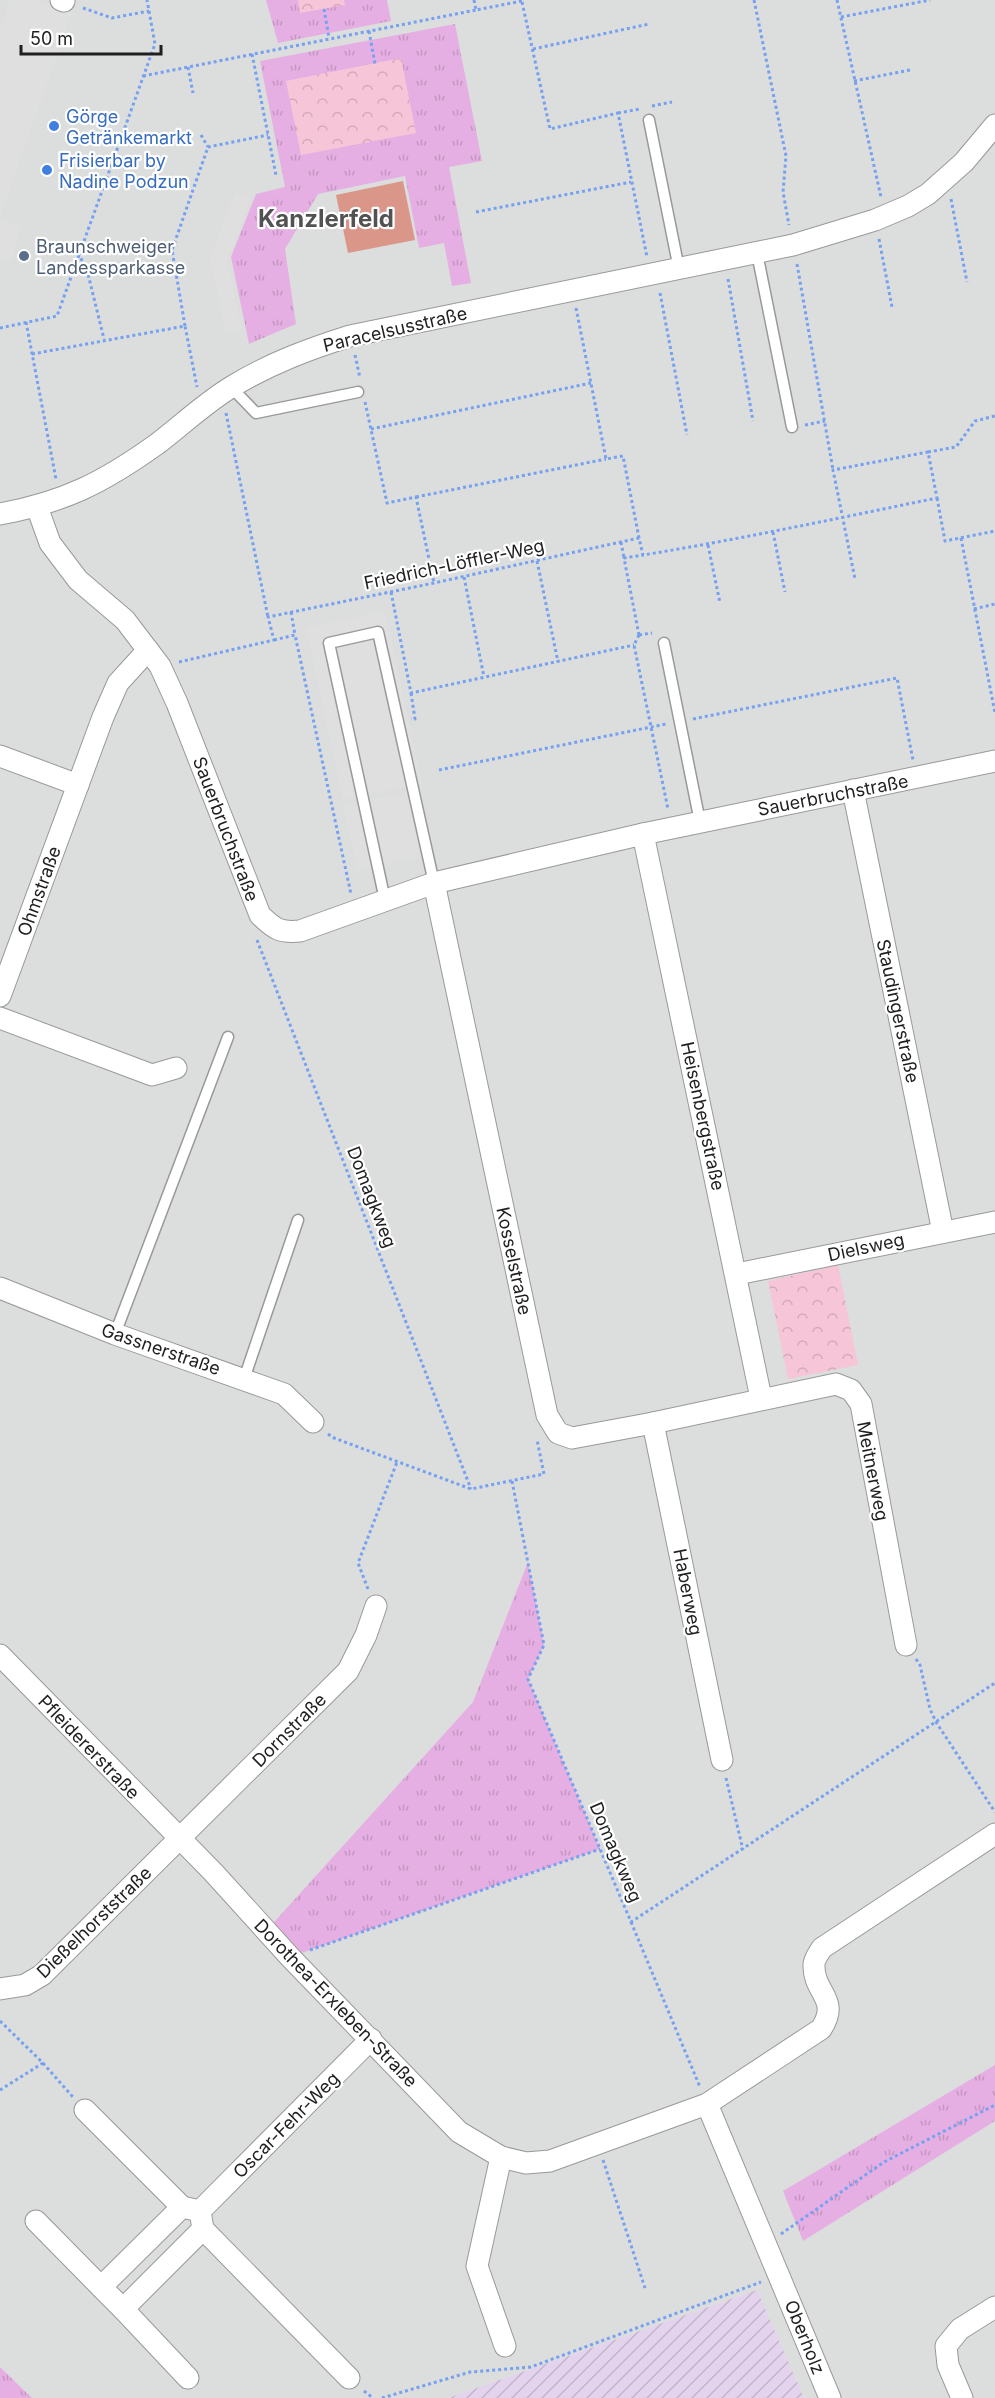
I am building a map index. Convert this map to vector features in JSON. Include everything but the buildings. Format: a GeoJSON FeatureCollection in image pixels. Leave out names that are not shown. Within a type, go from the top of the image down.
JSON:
{"type":"FeatureCollection","features":[{"type":"Feature","properties":{"kind":"street","name":"Paracelsusstraße"},"geometry":{"type":"LineString","coordinates":[[0,514],[37,507],[98,483],[157,444],[226,391],[291,355],[351,336],[793,245],[880,218],[928,194],[964,162],[995,125]]}},
{"type":"Feature","properties":{"kind":"street","name":"Sauerbruchstraße"},"geometry":{"type":"LineString","coordinates":[[37,507],[50,543],[78,580],[125,620],[154,658],[181,714],[260,915],[272,927],[286,933],[300,931],[434,883],[644,834],[995,761]]}},
{"type":"Feature","properties":{"kind":"street","name":"Ohmstraße"},"geometry":{"type":"LineString","coordinates":[[0,996],[103,717],[118,683],[154,658]]}},
{"type":"Feature","properties":{"kind":"street"},"geometry":{"type":"LineString","coordinates":[[0,756],[78,785]]}},
{"type":"Feature","properties":{"kind":"street","name":"Staudingerstraße"},"geometry":{"type":"LineString","coordinates":[[853,790],[943,1232]]}},
{"type":"Feature","properties":{"kind":"street","name":"Heisenbergstraße"},"geometry":{"type":"LineString","coordinates":[[644,834],[761,1398]]}},
{"type":"Feature","properties":{"kind":"street","name":"Kosselstraße"},"geometry":{"type":"LineString","coordinates":[[434,883],[545,1404],[552,1425]]}},
{"type":"Feature","properties":{"kind":"street"},"geometry":{"type":"LineString","coordinates":[[0,1018],[152,1075],[176,1068]]}},
{"type":"Feature","properties":{"kind":"street","name":"Dielsweg"},"geometry":{"type":"LineString","coordinates":[[737,1274],[995,1222]]}},
{"type":"Feature","properties":{"kind":"street","name":"Gassnerstraße"},"geometry":{"type":"LineString","coordinates":[[0,1288],[115,1334],[284,1394],[314,1422]]}},
{"type":"Feature","properties":{"kind":"street","name":"Meitnerweg"},"geometry":{"type":"LineString","coordinates":[[761,1398],[836,1384],[851,1390],[861,1404],[906,1645]]}},
{"type":"Feature","properties":{"kind":"street"},"geometry":{"type":"LineString","coordinates":[[552,1425],[558,1433],[572,1438],[653,1423],[761,1398]]}},
{"type":"Feature","properties":{"kind":"street","name":"Haberweg"},"geometry":{"type":"LineString","coordinates":[[653,1423],[722,1760]]}},
{"type":"Feature","properties":{"kind":"street","name":"Dornstraße"},"geometry":{"type":"LineString","coordinates":[[179,1839],[348,1671],[366,1635],[376,1606]]}},
{"type":"Feature","properties":{"kind":"street","name":"Pfleidererstraße"},"geometry":{"type":"LineString","coordinates":[[0,1655],[179,1839]]}},
{"type":"Feature","properties":{"kind":"street","name":"Dorothea-Erxleben-Straße"},"geometry":{"type":"LineString","coordinates":[[179,1839],[459,2132],[501,2157],[526,2163],[550,2161],[707,2104],[821,2029],[829,2018],[828,2004],[815,1978],[814,1963],[822,1948],[995,1834]]}},
{"type":"Feature","properties":{"kind":"street","name":"Dießelhorststraße"},"geometry":{"type":"LineString","coordinates":[[0,1989],[25,1985],[42,1976],[179,1839]]}},
{"type":"Feature","properties":{"kind":"street","name":"Oscar-Fehr-Weg"},"geometry":{"type":"LineString","coordinates":[[123,2309],[195,2216],[371,2039]]}},
{"type":"Feature","properties":{"kind":"street"},"geometry":{"type":"LineString","coordinates":[[707,2104],[779,2275]]}},
{"type":"Feature","properties":{"kind":"street"},"geometry":{"type":"LineString","coordinates":[[84,2110],[195,2216],[349,2378]]}},
{"type":"Feature","properties":{"kind":"street"},"geometry":{"type":"LineString","coordinates":[[501,2157],[477,2266],[505,2346]]}},
{"type":"Feature","properties":{"kind":"street","name":"Oscar-Fehr-Weg"},"geometry":{"type":"LineString","coordinates":[[101,2287],[195,2216]]}},
{"type":"Feature","properties":{"kind":"street"},"geometry":{"type":"LineString","coordinates":[[36,2221],[188,2378]]}},
{"type":"Feature","properties":{"kind":"street","name":"Oberholz"},"geometry":{"type":"LineString","coordinates":[[779,2275],[830,2398]]}},
{"type":"Feature","properties":{"kind":"street"},"geometry":{"type":"LineString","coordinates":[[962,2398],[948,2366],[946,2346],[960,2329],[995,2307]]}},
{"type":"Feature","properties":{"kind":"lane"},"geometry":{"type":"LineString","coordinates":[[649,120],[679,270]]}},
{"type":"Feature","properties":{"kind":"lane"},"geometry":{"type":"LineString","coordinates":[[757,253],[792,427]]}},
{"type":"Feature","properties":{"kind":"lane"},"geometry":{"type":"LineString","coordinates":[[226,391],[256,413],[361,389]]}},
{"type":"Feature","properties":{"kind":"lane"},"geometry":{"type":"LineString","coordinates":[[385,900],[328,643],[378,632],[434,883]]}},
{"type":"Feature","properties":{"kind":"lane"},"geometry":{"type":"LineString","coordinates":[[664,643],[700,822]]}},
{"type":"Feature","properties":{"kind":"lane"},"geometry":{"type":"LineString","coordinates":[[115,1334],[228,1037]]}},
{"type":"Feature","properties":{"kind":"lane"},"geometry":{"type":"LineString","coordinates":[[244,1378],[298,1220]]}},
{"type":"Feature","properties":{"kind":"path"},"geometry":{"type":"LineString","coordinates":[[0,328],[57,316],[155,44],[147,0]]}},
{"type":"Feature","properties":{"kind":"path"},"geometry":{"type":"LineString","coordinates":[[474,0],[476,10]]}},
{"type":"Feature","properties":{"kind":"path"},"geometry":{"type":"LineString","coordinates":[[754,0],[786,156],[783,192],[855,579]]}},
{"type":"Feature","properties":{"kind":"path"},"geometry":{"type":"LineString","coordinates":[[837,0],[880,218],[892,307]]}},
{"type":"Feature","properties":{"kind":"path"},"geometry":{"type":"LineString","coordinates":[[841,17],[930,0]]}},
{"type":"Feature","properties":{"kind":"path"},"geometry":{"type":"LineString","coordinates":[[62,1],[112,18],[149,11]]}},
{"type":"Feature","properties":{"kind":"path"},"geometry":{"type":"LineString","coordinates":[[143,76],[522,1],[550,129],[618,113],[687,435]]}},
{"type":"Feature","properties":{"kind":"path"},"geometry":{"type":"LineString","coordinates":[[324,9],[329,38]]}},
{"type":"Feature","properties":{"kind":"path"},"geometry":{"type":"LineString","coordinates":[[533,49],[649,24]]}},
{"type":"Feature","properties":{"kind":"path"},"geometry":{"type":"LineString","coordinates":[[369,31],[375,64]]}},
{"type":"Feature","properties":{"kind":"path"},"geometry":{"type":"LineString","coordinates":[[252,54],[276,175]]}},
{"type":"Feature","properties":{"kind":"path"},"geometry":{"type":"LineString","coordinates":[[188,67],[193,93]]}},
{"type":"Feature","properties":{"kind":"path"},"geometry":{"type":"LineString","coordinates":[[854,81],[910,70]]}},
{"type":"Feature","properties":{"kind":"path"},"geometry":{"type":"LineString","coordinates":[[201,135],[208,147],[172,250],[201,410]]}},
{"type":"Feature","properties":{"kind":"path"},"geometry":{"type":"LineString","coordinates":[[208,147],[268,135]]}},
{"type":"Feature","properties":{"kind":"path"},"geometry":{"type":"LineString","coordinates":[[947,176],[967,282]]}},
{"type":"Feature","properties":{"kind":"path"},"geometry":{"type":"LineString","coordinates":[[476,212],[631,182]]}},
{"type":"Feature","properties":{"kind":"path"},"geometry":{"type":"LineString","coordinates":[[78,253],[87,270],[104,339]]}},
{"type":"Feature","properties":{"kind":"path"},"geometry":{"type":"LineString","coordinates":[[724,259],[753,421]]}},
{"type":"Feature","properties":{"kind":"path"},"geometry":{"type":"LineString","coordinates":[[573,289],[606,459]]}},
{"type":"Feature","properties":{"kind":"path"},"geometry":{"type":"LineString","coordinates":[[26,322],[60,499]]}},
{"type":"Feature","properties":{"kind":"path"},"geometry":{"type":"LineString","coordinates":[[32,354],[185,326]]}},
{"type":"Feature","properties":{"kind":"path"},"geometry":{"type":"LineString","coordinates":[[351,336],[387,503],[623,456],[643,555]]}},
{"type":"Feature","properties":{"kind":"path"},"geometry":{"type":"LineString","coordinates":[[371,429],[591,384]]}},
{"type":"Feature","properties":{"kind":"path"},"geometry":{"type":"LineString","coordinates":[[226,391],[274,640]]}},
{"type":"Feature","properties":{"kind":"path"},"geometry":{"type":"LineString","coordinates":[[833,470],[956,447],[975,421],[995,417]]}},
{"type":"Feature","properties":{"kind":"path"},"geometry":{"type":"LineString","coordinates":[[792,427],[825,421]]}},
{"type":"Feature","properties":{"kind":"path"},"geometry":{"type":"LineString","coordinates":[[928,452],[945,541],[995,531]]}},
{"type":"Feature","properties":{"kind":"path"},"geometry":{"type":"LineString","coordinates":[[416,497],[434,583]]}},
{"type":"Feature","properties":{"kind":"path"},"geometry":{"type":"LineString","coordinates":[[624,558],[708,545],[937,498]]}},
{"type":"Feature","properties":{"kind":"path"},"geometry":{"type":"LineString","coordinates":[[773,532],[785,592]]}},
{"type":"Feature","properties":{"kind":"path","name":"Friedrich-Löffler-Weg"},"geometry":{"type":"LineString","coordinates":[[268,616],[464,577],[639,538]]}},
{"type":"Feature","properties":{"kind":"path"},"geometry":{"type":"LineString","coordinates":[[961,538],[995,714]]}},
{"type":"Feature","properties":{"kind":"path"},"geometry":{"type":"LineString","coordinates":[[621,542],[639,635],[634,645],[672,828]]}},
{"type":"Feature","properties":{"kind":"path"},"geometry":{"type":"LineString","coordinates":[[708,545],[720,603]]}},
{"type":"Feature","properties":{"kind":"path"},"geometry":{"type":"LineString","coordinates":[[537,561],[558,662]]}},
{"type":"Feature","properties":{"kind":"path"},"geometry":{"type":"LineString","coordinates":[[464,577],[484,677]]}},
{"type":"Feature","properties":{"kind":"path"},"geometry":{"type":"LineString","coordinates":[[391,592],[411,693],[634,645]]}},
{"type":"Feature","properties":{"kind":"path"},"geometry":{"type":"LineString","coordinates":[[974,609],[995,604]]}},
{"type":"Feature","properties":{"kind":"path"},"geometry":{"type":"LineString","coordinates":[[291,612],[354,911]]}},
{"type":"Feature","properties":{"kind":"path"},"geometry":{"type":"LineString","coordinates":[[154,658],[295,635]]}},
{"type":"Feature","properties":{"kind":"path"},"geometry":{"type":"LineString","coordinates":[[439,770],[897,678],[917,778]]}},
{"type":"Feature","properties":{"kind":"path","name":"Domagkweg"},"geometry":{"type":"LineString","coordinates":[[260,915],[254,931],[471,1489]]}},
{"type":"Feature","properties":{"kind":"path"},"geometry":{"type":"LineString","coordinates":[[314,1422],[334,1438],[471,1489],[544,1474],[536,1436],[552,1425]]}},
{"type":"Feature","properties":{"kind":"path"},"geometry":{"type":"LineString","coordinates":[[376,1606],[358,1563],[397,1462]]}},
{"type":"Feature","properties":{"kind":"path","name":"Domagkweg"},"geometry":{"type":"LineString","coordinates":[[512,1481],[544,1645],[528,1679],[631,1922],[995,1683]]}},
{"type":"Feature","properties":{"kind":"path"},"geometry":{"type":"LineString","coordinates":[[906,1645],[920,1665],[930,1709],[936,1722],[995,1812]]}},
{"type":"Feature","properties":{"kind":"path"},"geometry":{"type":"LineString","coordinates":[[722,1760],[743,1850]]}},
{"type":"Feature","properties":{"kind":"path"},"geometry":{"type":"LineString","coordinates":[[290,1957],[600,1849]]}},
{"type":"Feature","properties":{"kind":"path"},"geometry":{"type":"LineString","coordinates":[[631,1922],[707,2104]]}},
{"type":"Feature","properties":{"kind":"path"},"geometry":{"type":"LineString","coordinates":[[0,2020],[43,2063],[84,2110]]}},
{"type":"Feature","properties":{"kind":"path"},"geometry":{"type":"LineString","coordinates":[[0,2090],[43,2063]]}},
{"type":"Feature","properties":{"kind":"path"},"geometry":{"type":"LineString","coordinates":[[767,2244],[884,2162],[995,2105]]}},
{"type":"Feature","properties":{"kind":"path"},"geometry":{"type":"LineString","coordinates":[[598,2145],[645,2288]]}},
{"type":"Feature","properties":{"kind":"path"},"geometry":{"type":"LineString","coordinates":[[382,2398],[470,2372],[531,2367],[779,2275]]}},
{"type":"Feature","properties":{"kind":"shaded area"},"geometry":{"type":"Polygon","coordinates":[[[0,0],[995,0],[995,2398],[804,2398],[757,2290],[448,2398],[32,2398],[0,2367],[0,0]]]}},
{"type":"Feature","properties":{"kind":"shaded area"},"geometry":{"type":"Polygon","coordinates":[[[10,0],[35,0],[72,13],[0,217],[0,29],[10,0]]]}},
{"type":"Feature","properties":{"kind":"shaded area"},"geometry":{"type":"Polygon","coordinates":[[[403,181],[415,240],[348,253],[336,195],[403,181]]]}},
{"type":"Feature","properties":{"kind":"shaded area"},"geometry":{"type":"Polygon","coordinates":[[[235,192],[251,198],[227,261],[242,329],[226,332],[210,258],[235,192]]]}},
{"type":"Feature","properties":{"kind":"shaded area"},"geometry":{"type":"Polygon","coordinates":[[[0,219],[20,226],[13,258],[0,263],[0,219]]]}},
{"type":"Feature","properties":{"kind":"shaded area"},"geometry":{"type":"Polygon","coordinates":[[[385,611],[422,783],[343,800],[306,628],[385,611]]]}},
{"type":"Feature","properties":{"kind":"shaded area"},"geometry":{"type":"Polygon","coordinates":[[[421,789],[435,854],[357,870],[343,806],[421,789]]]}},
{"type":"Feature","properties":{"kind":"shaded area"},"geometry":{"type":"Polygon","coordinates":[[[757,2290],[804,2398],[448,2398],[757,2290]]]}},
{"type":"Feature","properties":{"kind":"green space"},"geometry":{"type":"Polygon","coordinates":[[[266,0],[387,0],[391,21],[278,43],[266,0]]]}},
{"type":"Feature","properties":{"kind":"green space"},"geometry":{"type":"Polygon","coordinates":[[[298,0],[344,0],[345,5],[300,13],[298,0]]]}},
{"type":"Feature","properties":{"kind":"green space"},"geometry":{"type":"Polygon","coordinates":[[[455,24],[482,161],[449,167],[471,283],[452,286],[444,243],[419,248],[405,176],[318,194],[285,249],[296,324],[249,344],[231,257],[256,194],[285,187],[260,61],[455,24]]]}},
{"type":"Feature","properties":{"kind":"green space"},"geometry":{"type":"Polygon","coordinates":[[[401,58],[416,133],[301,155],[286,81],[401,58]]]}},
{"type":"Feature","properties":{"kind":"green space"},"geometry":{"type":"Polygon","coordinates":[[[838,1265],[858,1365],[788,1379],[768,1281],[838,1265]]]}},
{"type":"Feature","properties":{"kind":"green space"},"geometry":{"type":"Polygon","coordinates":[[[528,1562],[544,1645],[528,1679],[600,1849],[290,1957],[266,1931],[473,1702],[528,1562]]]}},
{"type":"Feature","properties":{"kind":"green space"},"geometry":{"type":"Polygon","coordinates":[[[995,2065],[995,2121],[803,2241],[783,2191],[995,2065]]]}},
{"type":"Feature","properties":{"kind":"green space"},"geometry":{"type":"Polygon","coordinates":[[[0,2367],[32,2398],[0,2398],[0,2367]]]}},
{"type":"Feature","properties":{"kind":"place","name":"Görge Getränkemarkt"},"geometry":{"type":"Point","coordinates":[54,126]}},
{"type":"Feature","properties":{"kind":"place","name":"Frisierbar by Nadine Podzun"},"geometry":{"type":"Point","coordinates":[47,170]}},
{"type":"Feature","properties":{"kind":"place","name":"Braunschweiger Landessparkasse"},"geometry":{"type":"Point","coordinates":[24,256]}},
{"type":"Feature","properties":{"kind":"district","name":"Kanzlerfeld"},"geometry":{"type":"Point","coordinates":[326,218]}}]}
